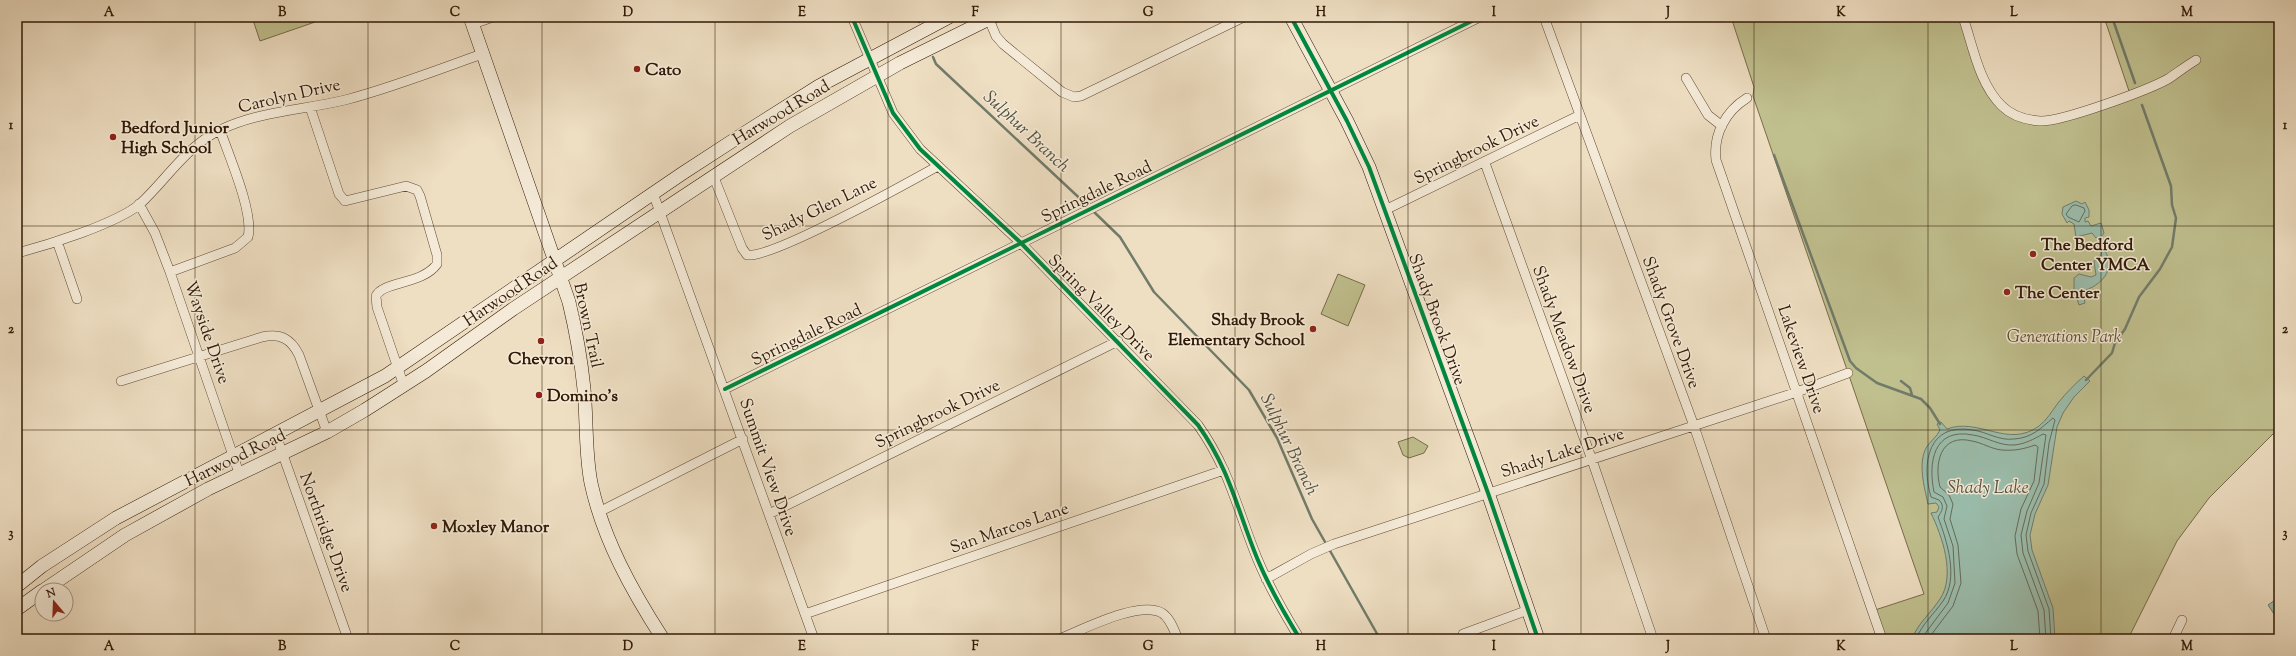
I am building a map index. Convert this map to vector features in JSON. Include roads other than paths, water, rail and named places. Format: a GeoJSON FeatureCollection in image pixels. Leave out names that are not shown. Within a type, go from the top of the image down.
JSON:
{"type":"FeatureCollection","features":[{"type":"Feature","properties":{"kind":"main road","name":"Harwood Road"},"geometry":{"type":"LineString","coordinates":[[17,586],[42,566],[116,518],[276,435],[398,368],[653,193],[794,102],[948,17]]}},
{"type":"Feature","properties":{"kind":"main road","name":"Shady Brook Drive"},"geometry":{"type":"LineString","coordinates":[[1291,17],[1359,144],[1385,210],[1488,493],[1538,639]]}},
{"type":"Feature","properties":{"kind":"main road","name":"Harwood Road"},"geometry":{"type":"LineString","coordinates":[[56,582],[125,535],[239,473],[327,432],[404,386],[560,278],[790,126],[900,63],[990,18]]}},
{"type":"Feature","properties":{"kind":"main road","name":"Brown Trail"},"geometry":{"type":"LineString","coordinates":[[471,21],[560,278],[577,338],[584,389],[588,464],[600,512],[611,544],[628,582],[663,639]]}},
{"type":"Feature","properties":{"kind":"main road","name":"Harwood Road"},"geometry":{"type":"LineString","coordinates":[[17,609],[34,597]]}},
{"type":"Feature","properties":{"kind":"street"},"geometry":{"type":"LineString","coordinates":[[471,21],[493,17]]}},
{"type":"Feature","properties":{"kind":"street","name":"Spring Valley Drive"},"geometry":{"type":"LineString","coordinates":[[852,17],[869,60],[893,113],[902,127],[920,149],[1021,243],[1118,341],[1198,425],[1209,440],[1224,470],[1266,579],[1300,639]]}},
{"type":"Feature","properties":{"kind":"street"},"geometry":{"type":"LineString","coordinates":[[990,18],[996,36],[1003,44],[1062,92],[1074,97],[1081,96],[1244,17]]}},
{"type":"Feature","properties":{"kind":"street","name":"Springdale Road"},"geometry":{"type":"LineString","coordinates":[[725,389],[1480,17]]}},
{"type":"Feature","properties":{"kind":"street","name":"Shady Grove Drive"},"geometry":{"type":"LineString","coordinates":[[1544,17],[1694,426],[1766,639]]}},
{"type":"Feature","properties":{"kind":"street"},"geometry":{"type":"LineString","coordinates":[[1963,17],[1984,79],[1992,95],[2013,115],[2026,119],[2055,120],[2075,114],[2161,82],[2196,60]]}},
{"type":"Feature","properties":{"kind":"street","name":"Carolyn Drive"},"geometry":{"type":"LineString","coordinates":[[17,253],[116,219],[139,204],[197,145],[220,130],[266,114],[310,107],[356,97],[482,54]]}},
{"type":"Feature","properties":{"kind":"street"},"geometry":{"type":"LineString","coordinates":[[1686,78],[1708,115],[1722,126]]}},
{"type":"Feature","properties":{"kind":"street","name":"Lakeview Drive"},"geometry":{"type":"LineString","coordinates":[[1747,98],[1734,107],[1722,126],[1715,143],[1716,160],[1882,639]]}},
{"type":"Feature","properties":{"kind":"street"},"geometry":{"type":"LineString","coordinates":[[310,107],[339,194],[345,201],[406,186],[417,190],[420,196],[437,256],[437,264],[423,277],[382,289],[376,296],[377,307],[404,386]]}},
{"type":"Feature","properties":{"kind":"street","name":"Springbrook Drive"},"geometry":{"type":"LineString","coordinates":[[1385,210],[1580,115]]}},
{"type":"Feature","properties":{"kind":"street"},"geometry":{"type":"LineString","coordinates":[[170,272],[235,248],[248,237],[249,223],[246,208],[220,130]]}},
{"type":"Feature","properties":{"kind":"street","name":"Shady Meadow Drive"},"geometry":{"type":"LineString","coordinates":[[1484,163],[1592,460],[1652,639]]}},
{"type":"Feature","properties":{"kind":"street","name":"Shady Glen Lane"},"geometry":{"type":"LineString","coordinates":[[714,176],[742,248],[747,255],[755,256],[792,242],[938,166]]}},
{"type":"Feature","properties":{"kind":"street","name":"Summit View Drive"},"geometry":{"type":"LineString","coordinates":[[653,193],[814,639]]}},
{"type":"Feature","properties":{"kind":"street","name":"Wayside Drive"},"geometry":{"type":"LineString","coordinates":[[139,204],[155,233],[170,272],[239,473]]}},
{"type":"Feature","properties":{"kind":"street"},"geometry":{"type":"LineString","coordinates":[[57,240],[77,299]]}},
{"type":"Feature","properties":{"kind":"street"},"geometry":{"type":"LineString","coordinates":[[121,381],[262,337],[281,336],[293,344],[327,432]]}},
{"type":"Feature","properties":{"kind":"street","name":"Springbrook Drive"},"geometry":{"type":"LineString","coordinates":[[769,514],[1118,341]]}},
{"type":"Feature","properties":{"kind":"street","name":"Shady Lake Drive"},"geometry":{"type":"LineString","coordinates":[[1266,579],[1311,554],[1334,544],[1797,392],[1848,373]]}},
{"type":"Feature","properties":{"kind":"street","name":"Northridge Drive"},"geometry":{"type":"LineString","coordinates":[[276,435],[348,639]]}},
{"type":"Feature","properties":{"kind":"street"},"geometry":{"type":"LineString","coordinates":[[600,512],[743,439]]}},
{"type":"Feature","properties":{"kind":"street","name":"San Marcos Lane"},"geometry":{"type":"LineString","coordinates":[[805,614],[1224,470]]}},
{"type":"Feature","properties":{"kind":"street"},"geometry":{"type":"LineString","coordinates":[[1059,639],[1132,611],[1149,609],[1165,616],[1178,639]]}},
{"type":"Feature","properties":{"kind":"street"},"geometry":{"type":"LineString","coordinates":[[1463,634],[1528,610]]}},
{"type":"Feature","properties":{"kind":"street"},"geometry":{"type":"LineString","coordinates":[[2173,639],[2182,620]]}},
{"type":"Feature","properties":{"kind":"water"},"geometry":{"type":"Polygon","coordinates":[[[2076,201],[2082,204],[2085,202],[2089,210],[2089,217],[2085,218],[2085,222],[2088,221],[2091,226],[2101,223],[2104,233],[2101,237],[2096,238],[2092,233],[2076,237],[2074,224],[2069,221],[2067,223],[2062,214],[2063,207],[2076,201]]]}},
{"type":"Feature","properties":{"kind":"water"},"geometry":{"type":"Polygon","coordinates":[[[2102,250],[2105,251],[2108,258],[2108,271],[2101,281],[2083,291],[2085,303],[2079,305],[2074,289],[2074,278],[2079,274],[2091,277],[2096,275],[2094,262],[2097,257],[2101,256],[2102,250]]]}},
{"type":"Feature","properties":{"kind":"water","name":"Shady Lake"},"geometry":{"type":"Polygon","coordinates":[[[2084,376],[2090,381],[2074,397],[2063,413],[2057,427],[2048,485],[2035,514],[2030,535],[2032,550],[2053,608],[2055,639],[1912,639],[1921,623],[1940,599],[1945,589],[1947,579],[1946,556],[1931,513],[1937,512],[1939,507],[1936,503],[1928,504],[1922,475],[1922,461],[1926,448],[1940,430],[1937,424],[1941,422],[1947,429],[1959,426],[2005,434],[2027,432],[2039,426],[2064,396],[2084,376]]]}},
{"type":"Feature","properties":{"kind":"water"},"geometry":{"type":"Polygon","coordinates":[[[2275,600],[2279,607],[2279,615],[2276,617],[2268,605],[2275,600]]]}},
{"type":"Feature","properties":{"kind":"waterway","name":"Sulphur Branch"},"geometry":{"type":"LineString","coordinates":[[917,17],[919,22]]}},
{"type":"Feature","properties":{"kind":"waterway"},"geometry":{"type":"LineString","coordinates":[[2112,17],[2135,83]]}},
{"type":"Feature","properties":{"kind":"waterway","name":"Sulphur Branch"},"geometry":{"type":"LineString","coordinates":[[933,57],[936,64],[1089,207]]}},
{"type":"Feature","properties":{"kind":"waterway"},"geometry":{"type":"LineString","coordinates":[[2086,380],[2112,353],[2115,343],[2125,329],[2139,297],[2160,269],[2172,247],[2176,218],[2172,205],[2171,186],[2142,105]]}},
{"type":"Feature","properties":{"kind":"waterway"},"geometry":{"type":"LineString","coordinates":[[1774,155],[1850,361],[1856,368],[1877,383],[1921,399],[1930,408],[1940,424]]}},
{"type":"Feature","properties":{"kind":"waterway","name":"Sulphur Branch"},"geometry":{"type":"LineString","coordinates":[[1093,211],[1120,237],[1154,292],[1249,390],[1277,438],[1312,519],[1380,639]]}},
{"type":"Feature","properties":{"kind":"waterway"},"geometry":{"type":"LineString","coordinates":[[1901,381],[1910,388],[1912,395]]}},
{"type":"Feature","properties":{"kind":"place","name":"Cato"},"geometry":{"type":"Point","coordinates":[637,69]}},
{"type":"Feature","properties":{"kind":"place","name":"Bedford Junior High School"},"geometry":{"type":"Point","coordinates":[113,137]}},
{"type":"Feature","properties":{"kind":"place","name":"The Bedford Center YMCA"},"geometry":{"type":"Point","coordinates":[2033,254]}},
{"type":"Feature","properties":{"kind":"place","name":"The Center"},"geometry":{"type":"Point","coordinates":[2007,292]}},
{"type":"Feature","properties":{"kind":"place","name":"Shady Brook Elementary School"},"geometry":{"type":"Point","coordinates":[1313,329]}},
{"type":"Feature","properties":{"kind":"place","name":"Chevron"},"geometry":{"type":"Point","coordinates":[541,341]}},
{"type":"Feature","properties":{"kind":"place","name":"Domino's"},"geometry":{"type":"Point","coordinates":[539,395]}},
{"type":"Feature","properties":{"kind":"place","name":"Moxley Manor"},"geometry":{"type":"Point","coordinates":[434,526]}},
{"type":"Feature","properties":{"kind":"park label","name":"Generations Park"},"geometry":{"type":"Point","coordinates":[2064,336]}}]}
